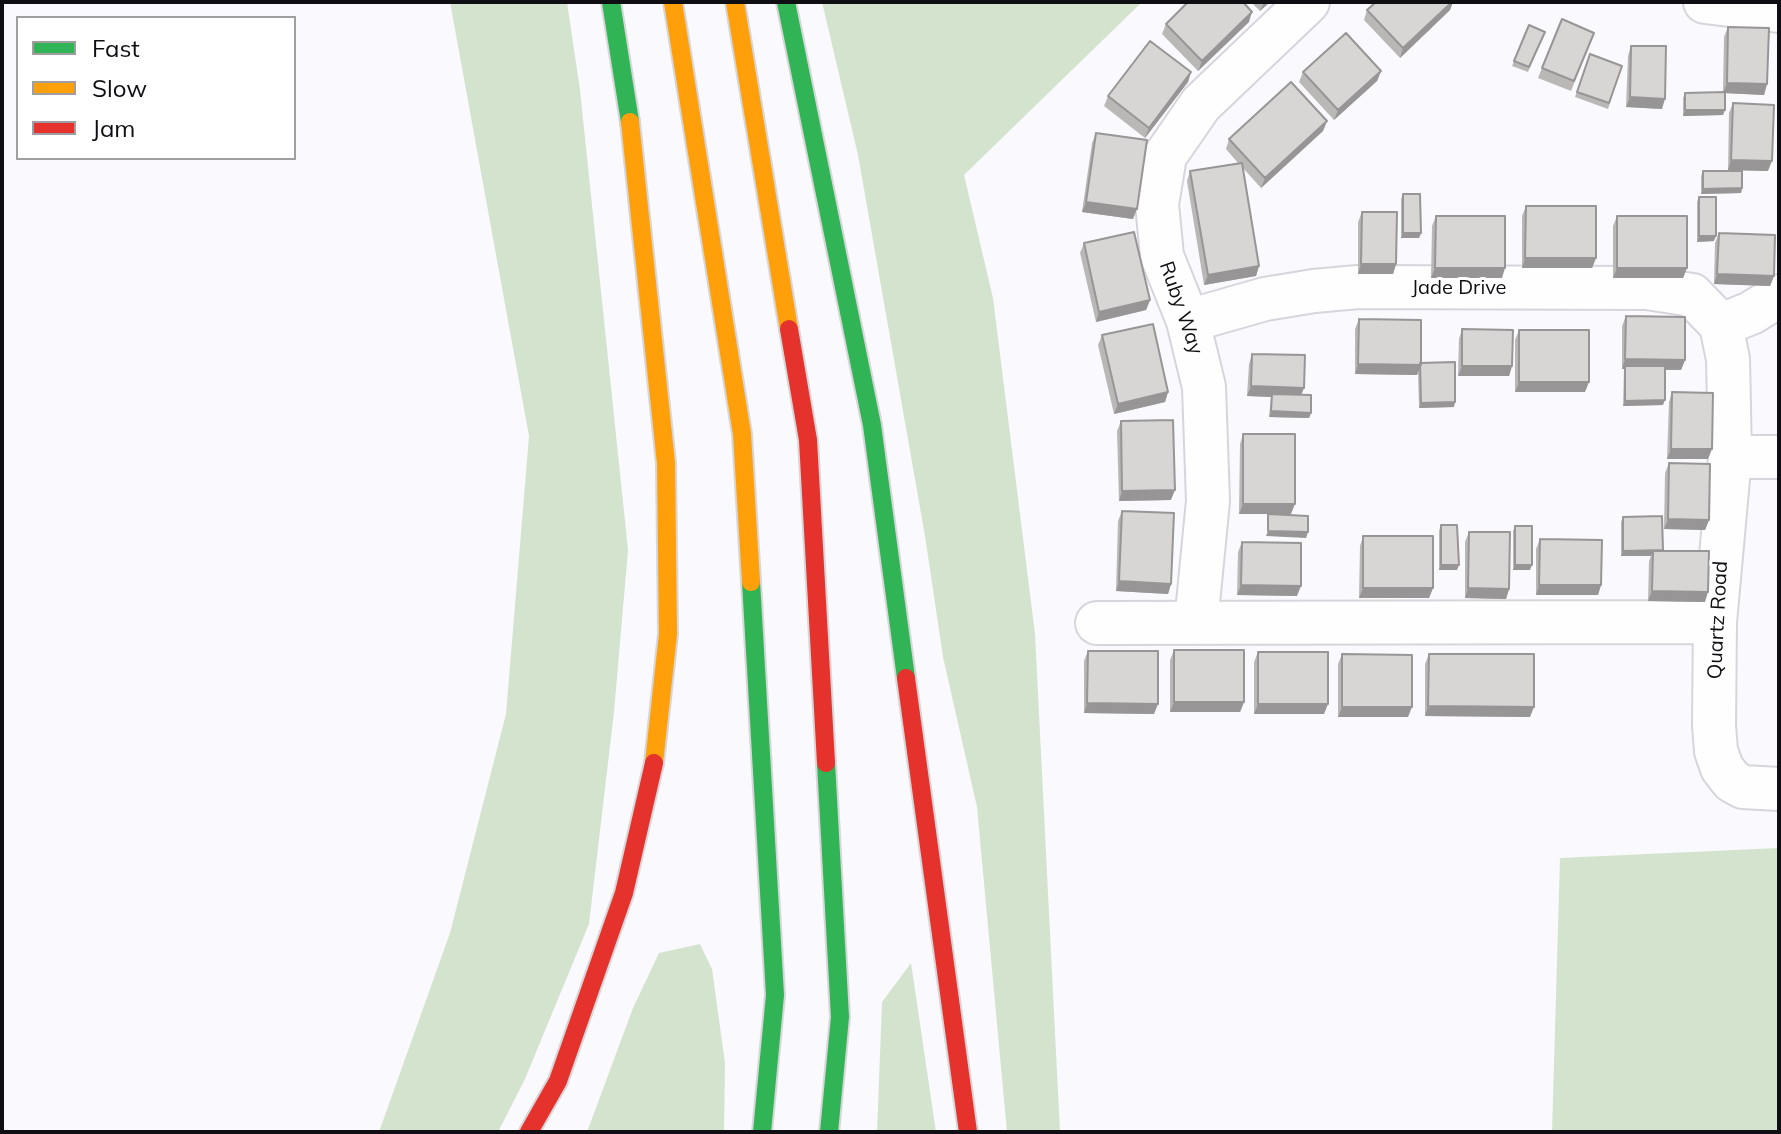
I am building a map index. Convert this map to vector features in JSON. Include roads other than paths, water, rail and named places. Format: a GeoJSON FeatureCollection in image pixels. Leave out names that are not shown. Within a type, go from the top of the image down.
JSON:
{"type":"FeatureCollection","features":[{"type":"Feature","properties":{"kind":"highway"},"geometry":{"type":"LineString","coordinates":[[529,1132],[558,1081],[624,893],[653,774],[668,634],[666,463],[633,141],[611,2]]}},
{"type":"Feature","properties":{"kind":"highway"},"geometry":{"type":"LineString","coordinates":[[673,2],[742,434],[775,995],[762,1132]]}},
{"type":"Feature","properties":{"kind":"highway"},"geometry":{"type":"LineString","coordinates":[[735,2],[808,440],[840,1017],[829,1132]]}},
{"type":"Feature","properties":{"kind":"highway"},"geometry":{"type":"LineString","coordinates":[[786,2],[872,425],[968,1132]]}},
{"type":"Feature","properties":{"kind":"street","name":"Ruby Way"},"geometry":{"type":"LineString","coordinates":[[1196,623],[1208,501],[1204,387],[1188,321],[1162,256],[1157,204],[1165,156],[1201,104],[1308,2]]}},
{"type":"Feature","properties":{"kind":"street"},"geometry":{"type":"LineString","coordinates":[[1705,2],[1779,11]]}},
{"type":"Feature","properties":{"kind":"street","name":"Jade Drive"},"geometry":{"type":"LineString","coordinates":[[1188,321],[1265,299],[1343,288],[1647,288],[1692,295],[1721,325]]}},
{"type":"Feature","properties":{"kind":"street"},"geometry":{"type":"LineString","coordinates":[[1779,296],[1751,313],[1721,325],[1728,359],[1730,457],[1779,457]]}},
{"type":"Feature","properties":{"kind":"street","name":"Quartz Road"},"geometry":{"type":"LineString","coordinates":[[1730,457],[1715,622],[1716,751],[1722,768],[1732,781],[1743,787],[1779,789]]}},
{"type":"Feature","properties":{"kind":"street"},"geometry":{"type":"LineString","coordinates":[[1097,623],[1715,622]]}}]}
